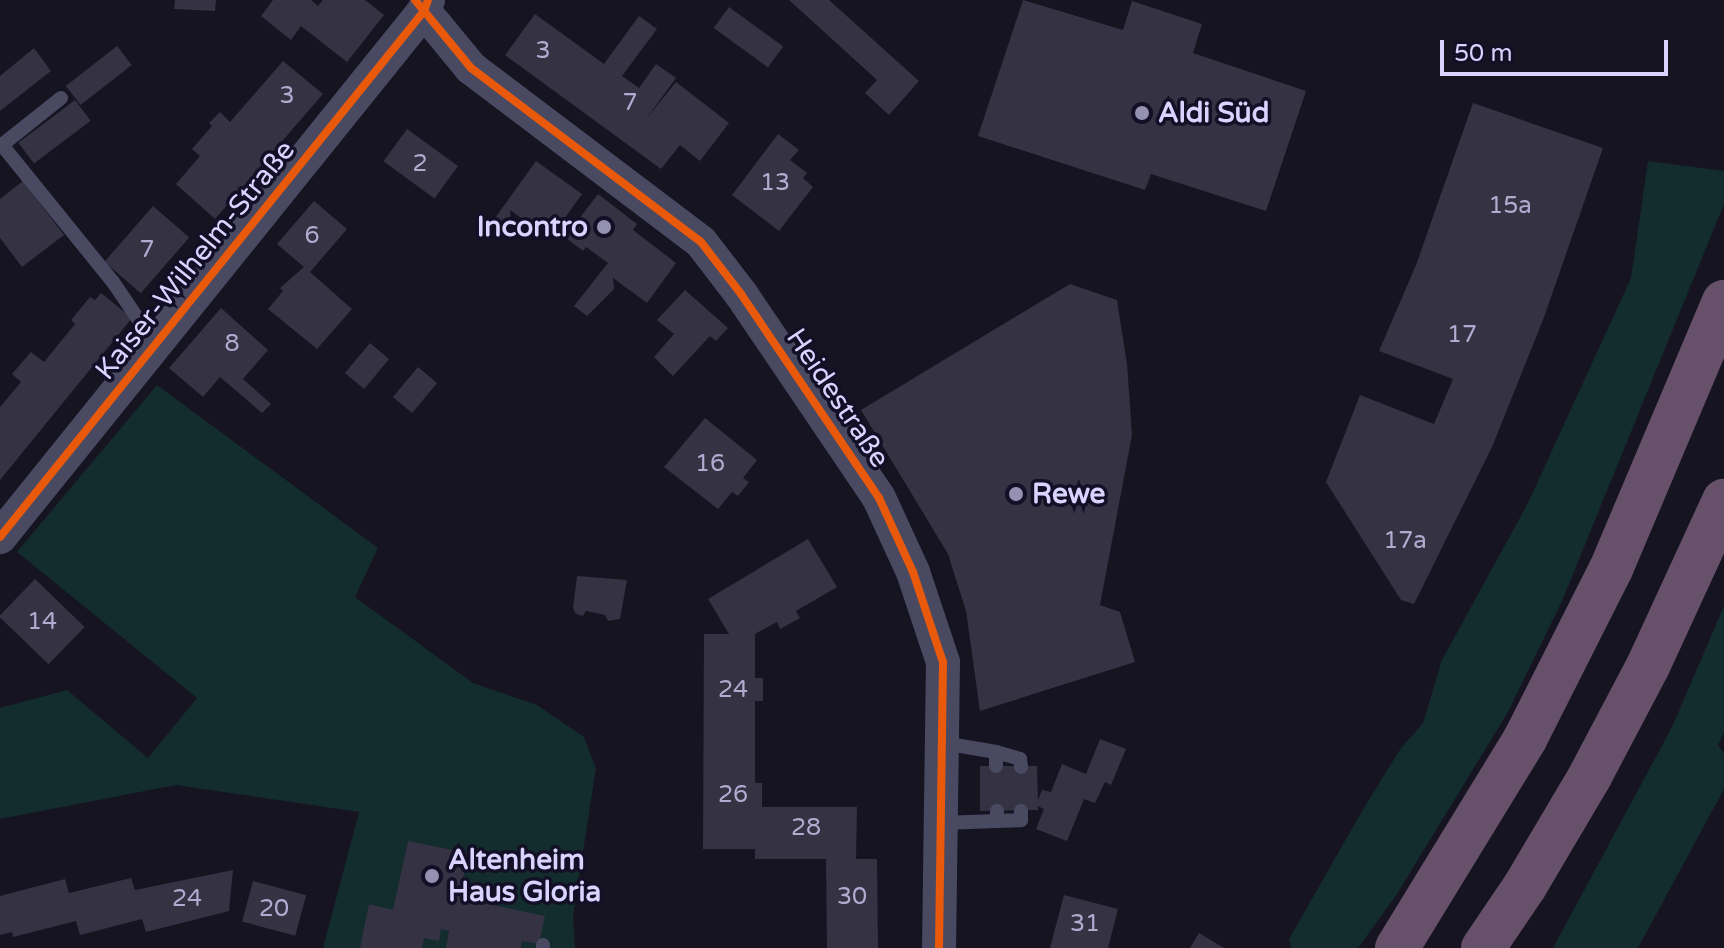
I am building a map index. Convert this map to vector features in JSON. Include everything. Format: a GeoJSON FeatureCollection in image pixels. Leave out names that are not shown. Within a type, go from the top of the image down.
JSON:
{"type":"FeatureCollection","features":[{"type":"Feature","properties":{"kind":"highway"},"geometry":{"type":"LineString","coordinates":[[1397,948],[1525,739],[1547,696],[1611,569],[1724,302]]}},
{"type":"Feature","properties":{"kind":"highway"},"geometry":{"type":"LineString","coordinates":[[1483,948],[1525,886],[1597,762],[1648,666],[1724,501]]}},
{"type":"Feature","properties":{"kind":"street","name":"Kaiser-Wilhelm-Straße"},"geometry":{"type":"LineString","coordinates":[[0,537],[426,6]]}},
{"type":"Feature","properties":{"kind":"street","name":"Heidestraße"},"geometry":{"type":"LineString","coordinates":[[426,6],[471,68],[701,242],[741,294],[879,498],[913,572],[943,662],[939,948]]}},
{"type":"Feature","properties":{"kind":"lane"},"geometry":{"type":"LineString","coordinates":[[61,98],[2,145],[113,282],[155,344]]}},
{"type":"Feature","properties":{"kind":"lane"},"geometry":{"type":"LineString","coordinates":[[942,743],[996,759],[1020,759],[1021,767]]}},
{"type":"Feature","properties":{"kind":"lane"},"geometry":{"type":"LineString","coordinates":[[941,823],[997,816],[1021,820],[1021,811]]}},
{"type":"Feature","properties":{"kind":"green space"},"geometry":{"type":"Polygon","coordinates":[[[1648,161],[1724,171],[1724,204],[1562,601],[1508,712],[1397,894],[1358,948],[1291,948],[1289,939],[1362,811],[1401,748],[1423,723],[1442,660],[1528,503],[1631,278],[1648,161]]]}},
{"type":"Feature","properties":{"kind":"green space"},"geometry":{"type":"Polygon","coordinates":[[[157,385],[378,548],[355,597],[473,683],[537,705],[584,737],[596,768],[573,916],[575,948],[323,948],[359,812],[176,785],[0,819],[0,708],[67,690],[148,758],[197,698],[17,552],[157,385]]]}},
{"type":"Feature","properties":{"kind":"green space"},"geometry":{"type":"Polygon","coordinates":[[[1724,606],[1724,732],[1718,745],[1724,754],[1724,789],[1638,948],[1553,948],[1672,727],[1724,606]]]}},
{"type":"Feature","properties":{"kind":"building"},"geometry":{"type":"Polygon","coordinates":[[[175,0],[216,0],[215,11],[174,9],[175,0]]]}},
{"type":"Feature","properties":{"kind":"building"},"geometry":{"type":"Polygon","coordinates":[[[273,0],[311,0],[318,6],[323,0],[365,0],[384,15],[347,62],[301,26],[291,40],[261,16],[273,0]]]}},
{"type":"Feature","properties":{"kind":"building"},"geometry":{"type":"Polygon","coordinates":[[[789,0],[829,0],[919,81],[889,115],[865,93],[877,80],[789,0]]]}},
{"type":"Feature","properties":{"kind":"building","name":"Aldi Süd"},"geometry":{"type":"Polygon","coordinates":[[[1023,0],[1123,30],[1132,1],[1202,24],[1193,53],[1306,91],[1266,211],[1151,174],[1145,190],[978,136],[1023,0]]]}},
{"type":"Feature","properties":{"kind":"building"},"geometry":{"type":"Polygon","coordinates":[[[729,7],[783,46],[768,67],[714,28],[729,7]]]}},
{"type":"Feature","properties":{"kind":"building"},"geometry":{"type":"Polygon","coordinates":[[[535,14],[604,64],[639,16],[657,29],[622,76],[639,88],[656,64],[676,78],[646,119],[676,82],[729,123],[700,161],[680,145],[661,169],[505,55],[535,14]]]}},
{"type":"Feature","properties":{"kind":"building"},"geometry":{"type":"Polygon","coordinates":[[[117,46],[132,65],[81,105],[66,86],[117,46]]]}},
{"type":"Feature","properties":{"kind":"building"},"geometry":{"type":"Polygon","coordinates":[[[34,48],[51,71],[0,111],[0,76],[34,48]]]}},
{"type":"Feature","properties":{"kind":"building"},"geometry":{"type":"Polygon","coordinates":[[[283,61],[323,94],[215,219],[176,184],[200,156],[192,149],[212,126],[209,123],[220,112],[230,122],[283,61]]]}},
{"type":"Feature","properties":{"kind":"building"},"geometry":{"type":"Polygon","coordinates":[[[75,100],[91,121],[34,163],[18,143],[75,100]]]}},
{"type":"Feature","properties":{"kind":"building"},"geometry":{"type":"Polygon","coordinates":[[[1473,103],[1603,148],[1543,320],[1492,447],[1414,604],[1401,600],[1326,482],[1360,395],[1434,424],[1453,379],[1379,351],[1416,265],[1473,103]]]}},
{"type":"Feature","properties":{"kind":"building"},"geometry":{"type":"Polygon","coordinates":[[[407,129],[458,166],[434,198],[383,161],[407,129]]]}},
{"type":"Feature","properties":{"kind":"building"},"geometry":{"type":"Polygon","coordinates":[[[778,134],[799,150],[790,160],[807,173],[803,178],[813,187],[779,231],[732,195],[778,134]]]}},
{"type":"Feature","properties":{"kind":"building"},"geometry":{"type":"Polygon","coordinates":[[[536,161],[582,194],[550,239],[510,210],[511,223],[503,235],[490,225],[536,161]]]}},
{"type":"Feature","properties":{"kind":"building"},"geometry":{"type":"Polygon","coordinates":[[[23,181],[64,235],[22,267],[0,238],[0,199],[23,181]]]}},
{"type":"Feature","properties":{"kind":"building"},"geometry":{"type":"Polygon","coordinates":[[[598,194],[637,224],[633,230],[676,263],[647,303],[613,278],[614,289],[587,316],[574,306],[608,263],[586,247],[583,251],[565,237],[598,194]]]}},
{"type":"Feature","properties":{"kind":"building"},"geometry":{"type":"Polygon","coordinates":[[[314,201],[347,229],[310,272],[352,309],[317,349],[268,309],[283,291],[280,288],[304,267],[277,244],[314,201]]]}},
{"type":"Feature","properties":{"kind":"building"},"geometry":{"type":"Polygon","coordinates":[[[153,206],[189,237],[141,293],[104,262],[153,206]]]}},
{"type":"Feature","properties":{"kind":"building","name":"Rewe"},"geometry":{"type":"Polygon","coordinates":[[[1070,284],[1117,300],[1127,364],[1132,435],[1100,605],[1120,612],[1135,662],[980,711],[966,611],[948,554],[861,410],[1070,284]]]}},
{"type":"Feature","properties":{"kind":"building"},"geometry":{"type":"Polygon","coordinates":[[[685,290],[728,328],[716,341],[710,336],[673,376],[654,357],[674,334],[657,320],[685,290]]]}},
{"type":"Feature","properties":{"kind":"building"},"geometry":{"type":"Polygon","coordinates":[[[101,293],[132,318],[0,480],[0,407],[21,382],[12,374],[31,352],[44,362],[75,324],[71,320],[90,297],[95,300],[101,293]]]}},
{"type":"Feature","properties":{"kind":"building"},"geometry":{"type":"Polygon","coordinates":[[[221,308],[268,350],[243,379],[271,404],[262,413],[220,377],[203,397],[169,368],[221,308]]]}},
{"type":"Feature","properties":{"kind":"building"},"geometry":{"type":"Polygon","coordinates":[[[370,343],[389,359],[364,389],[345,373],[370,343]]]}},
{"type":"Feature","properties":{"kind":"building"},"geometry":{"type":"Polygon","coordinates":[[[418,367],[437,383],[412,413],[393,397],[418,367]]]}},
{"type":"Feature","properties":{"kind":"building"},"geometry":{"type":"Polygon","coordinates":[[[705,418],[757,460],[743,478],[749,482],[738,496],[732,492],[718,509],[664,467],[705,418]]]}},
{"type":"Feature","properties":{"kind":"building"},"geometry":{"type":"Polygon","coordinates":[[[808,539],[837,587],[796,611],[800,618],[780,629],[777,622],[755,634],[755,678],[763,678],[763,701],[755,701],[755,783],[762,783],[762,807],[857,807],[856,859],[877,859],[878,948],[827,948],[826,859],[755,859],[755,849],[703,849],[704,634],[729,634],[708,599],[808,539]]]}},
{"type":"Feature","properties":{"kind":"building"},"geometry":{"type":"Polygon","coordinates":[[[577,576],[627,580],[620,619],[608,621],[605,615],[586,611],[583,616],[576,614],[573,608],[577,576]]]}},
{"type":"Feature","properties":{"kind":"building"},"geometry":{"type":"Polygon","coordinates":[[[35,579],[85,627],[49,664],[0,617],[35,579]]]}},
{"type":"Feature","properties":{"kind":"building"},"geometry":{"type":"Polygon","coordinates":[[[1100,739],[1126,749],[1111,785],[1105,782],[1095,803],[1084,799],[1067,841],[1036,829],[1044,809],[1038,806],[1038,810],[980,811],[980,766],[1037,766],[1038,800],[1042,790],[1051,792],[1062,764],[1086,774],[1100,739]]]}},
{"type":"Feature","properties":{"kind":"building","name":"Altenheim Haus Gloria"},"geometry":{"type":"Polygon","coordinates":[[[408,841],[468,853],[459,898],[545,916],[539,944],[522,941],[521,948],[446,948],[449,931],[441,929],[439,941],[424,938],[422,948],[360,948],[369,904],[393,910],[408,841]]]}},
{"type":"Feature","properties":{"kind":"building"},"geometry":{"type":"Polygon","coordinates":[[[233,870],[229,911],[146,932],[142,919],[80,935],[76,921],[13,937],[12,932],[0,935],[0,896],[65,879],[69,893],[131,878],[135,890],[233,870]]]}},
{"type":"Feature","properties":{"kind":"building"},"geometry":{"type":"Polygon","coordinates":[[[253,881],[306,895],[295,936],[242,922],[253,881]]]}},
{"type":"Feature","properties":{"kind":"building"},"geometry":{"type":"Polygon","coordinates":[[[1064,895],[1118,909],[1108,948],[1050,948],[1064,895]]]}},
{"type":"Feature","properties":{"kind":"building"},"geometry":{"type":"Polygon","coordinates":[[[1199,933],[1224,948],[1190,948],[1199,933]]]}},
{"type":"Feature","properties":{"kind":"cycle path"},"geometry":{"type":"LineString","coordinates":[[415,0],[471,68],[701,242],[741,294],[879,498],[913,572],[943,662],[939,948]]}},
{"type":"Feature","properties":{"kind":"cycle path"},"geometry":{"type":"LineString","coordinates":[[0,537],[424,11],[428,0]]}},
{"type":"Feature","properties":{"kind":"place","name":"Aldi Süd"},"geometry":{"type":"Point","coordinates":[1142,113]}},
{"type":"Feature","properties":{"kind":"place","name":"Incontro"},"geometry":{"type":"Point","coordinates":[604,227]}},
{"type":"Feature","properties":{"kind":"place","name":"Rewe"},"geometry":{"type":"Point","coordinates":[1016,494]}},
{"type":"Feature","properties":{"kind":"place","name":"Altenheim Haus Gloria"},"geometry":{"type":"Point","coordinates":[432,876]}}]}
